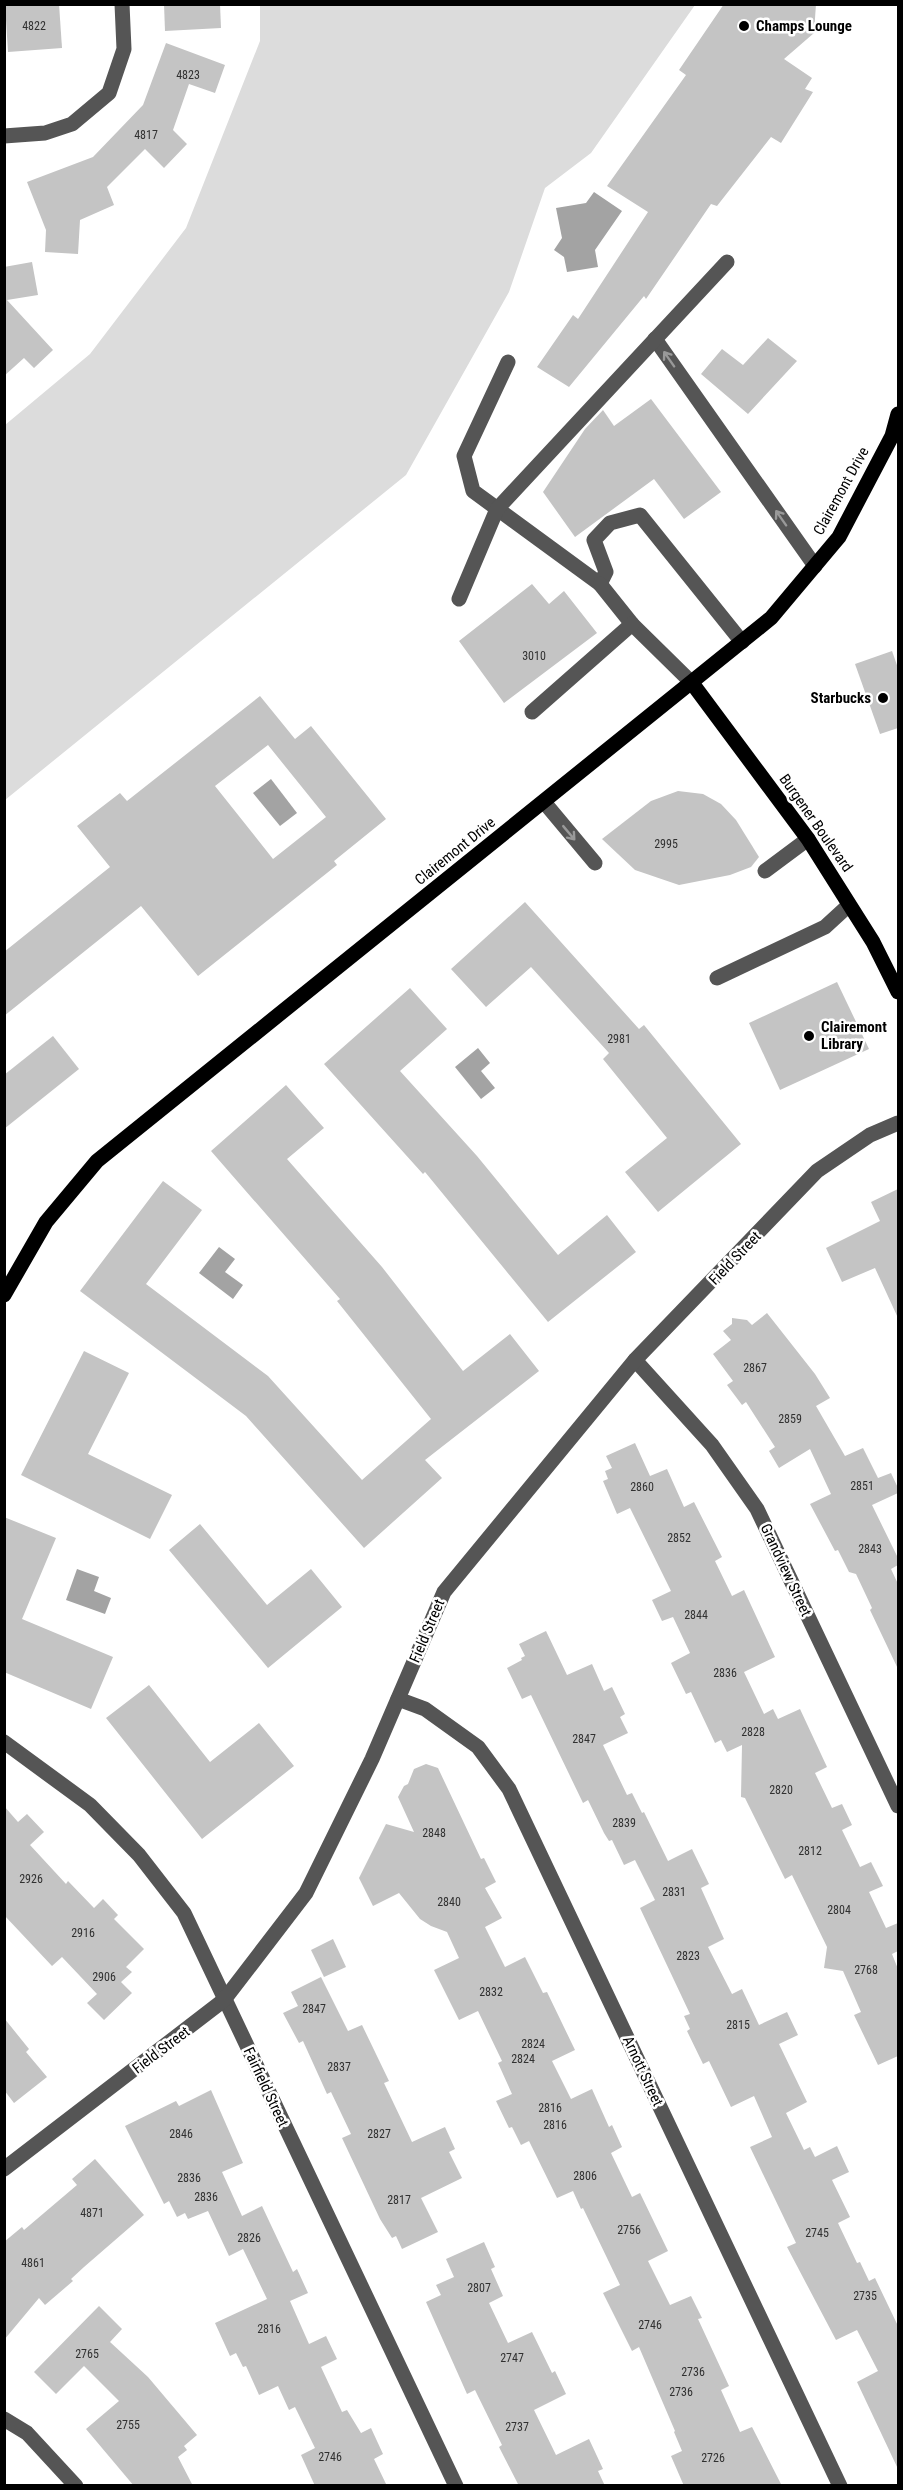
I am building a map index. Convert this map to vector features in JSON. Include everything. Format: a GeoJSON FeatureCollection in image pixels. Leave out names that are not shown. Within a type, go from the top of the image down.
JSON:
{"type":"FeatureCollection","features":[{"type":"Feature","properties":{"kind":"main road","name":"Clairemont Drive"},"geometry":{"type":"LineString","coordinates":[[4,1295],[46,1222],[98,1161],[771,618],[839,537],[892,436],[898,414]]}},
{"type":"Feature","properties":{"kind":"main road","name":"Burgener Boulevard"},"geometry":{"type":"LineString","coordinates":[[693,683],[808,838],[873,942],[898,992]]}},
{"type":"Feature","properties":{"kind":"street"},"geometry":{"type":"LineString","coordinates":[[4,136],[45,133],[72,124],[109,93],[124,49],[122,4]]}},
{"type":"Feature","properties":{"kind":"street"},"geometry":{"type":"LineString","coordinates":[[459,599],[497,509],[727,262]]}},
{"type":"Feature","properties":{"kind":"street"},"geometry":{"type":"LineString","coordinates":[[655,339],[815,566]]}},
{"type":"Feature","properties":{"kind":"street"},"geometry":{"type":"LineString","coordinates":[[508,362],[465,456],[473,491],[600,584],[632,624],[693,683]]}},
{"type":"Feature","properties":{"kind":"street"},"geometry":{"type":"LineString","coordinates":[[600,584],[606,572],[594,540],[610,523],[640,515],[742,642]]}},
{"type":"Feature","properties":{"kind":"street"},"geometry":{"type":"LineString","coordinates":[[532,712],[632,624]]}},
{"type":"Feature","properties":{"kind":"street"},"geometry":{"type":"LineString","coordinates":[[544,802],[595,863]]}},
{"type":"Feature","properties":{"kind":"street"},"geometry":{"type":"LineString","coordinates":[[765,871],[808,838]]}},
{"type":"Feature","properties":{"kind":"street"},"geometry":{"type":"LineString","coordinates":[[717,978],[825,927],[849,905]]}},
{"type":"Feature","properties":{"kind":"street","name":"Field Street"},"geometry":{"type":"LineString","coordinates":[[4,2169],[225,2000],[306,1893],[372,1759],[444,1592],[636,1360],[817,1171],[870,1135],[898,1123]]}},
{"type":"Feature","properties":{"kind":"street","name":"Grandview Street"},"geometry":{"type":"LineString","coordinates":[[636,1360],[712,1445],[757,1509],[898,1806]]}},
{"type":"Feature","properties":{"kind":"street","name":"Arnott Street"},"geometry":{"type":"LineString","coordinates":[[398,1700],[425,1709],[478,1747],[509,1789],[840,2486]]}},
{"type":"Feature","properties":{"kind":"street","name":"Fairfield Street"},"geometry":{"type":"LineString","coordinates":[[4,1742],[90,1805],[139,1855],[184,1913],[456,2486]]}},
{"type":"Feature","properties":{"kind":"street"},"geometry":{"type":"LineString","coordinates":[[4,2419],[27,2433],[74,2480],[76,2486]]}},
{"type":"Feature","properties":{"kind":"shaded area"},"geometry":{"type":"Polygon","coordinates":[[[260,5],[695,5],[591,153],[545,188],[509,292],[406,475],[5,800],[5,425],[90,354],[186,228],[260,41],[260,5]]]}},
{"type":"Feature","properties":{"kind":"shaded area"},"geometry":{"type":"Polygon","coordinates":[[[594,192],[622,211],[595,250],[598,267],[567,272],[564,257],[554,250],[562,238],[556,208],[586,203],[594,192]]]}},
{"type":"Feature","properties":{"kind":"shaded area"},"geometry":{"type":"Polygon","coordinates":[[[271,779],[297,813],[280,826],[253,793],[271,779]]]}},
{"type":"Feature","properties":{"kind":"shaded area"},"geometry":{"type":"Polygon","coordinates":[[[478,1048],[490,1063],[481,1071],[495,1088],[481,1099],[455,1067],[478,1048]]]}},
{"type":"Feature","properties":{"kind":"shaded area"},"geometry":{"type":"Polygon","coordinates":[[[219,1247],[235,1259],[225,1272],[243,1285],[233,1299],[199,1273],[219,1247]]]}},
{"type":"Feature","properties":{"kind":"shaded area"},"geometry":{"type":"Polygon","coordinates":[[[77,1569],[99,1577],[94,1591],[111,1598],[105,1614],[66,1600],[77,1569]]]}},
{"type":"Feature","properties":{"kind":"building"},"geometry":{"type":"Polygon","coordinates":[[[5,4],[59,4],[62,48],[8,52],[5,4]]]}},
{"type":"Feature","properties":{"kind":"building"},"geometry":{"type":"Polygon","coordinates":[[[164,4],[220,4],[221,28],[165,31],[164,4]]]}},
{"type":"Feature","properties":{"kind":"building"},"geometry":{"type":"Polygon","coordinates":[[[724,4],[816,4],[814,33],[784,59],[812,78],[805,89],[813,92],[781,143],[771,137],[717,206],[711,204],[646,299],[644,296],[569,387],[537,367],[573,315],[578,319],[648,212],[607,186],[686,75],[679,70],[724,4]]]}},
{"type":"Feature","properties":{"kind":"building"},"geometry":{"type":"Polygon","coordinates":[[[166,43],[225,65],[215,93],[189,84],[173,130],[187,144],[164,168],[145,149],[107,187],[114,205],[80,220],[78,254],[45,252],[46,230],[27,182],[93,157],[143,105],[166,43]]]}},
{"type":"Feature","properties":{"kind":"building"},"geometry":{"type":"Polygon","coordinates":[[[32,262],[38,295],[7,300],[53,350],[34,368],[24,358],[4,376],[4,267],[32,262]]]}},
{"type":"Feature","properties":{"kind":"building"},"geometry":{"type":"Polygon","coordinates":[[[768,338],[797,361],[748,414],[701,374],[722,349],[743,365],[768,338]]]}},
{"type":"Feature","properties":{"kind":"building"},"geometry":{"type":"Polygon","coordinates":[[[651,399],[721,492],[684,519],[654,479],[575,537],[543,492],[585,429],[603,410],[614,426],[651,399]]]}},
{"type":"Feature","properties":{"kind":"building"},"geometry":{"type":"Polygon","coordinates":[[[532,584],[549,604],[564,591],[597,633],[504,703],[459,641],[532,584]]]}},
{"type":"Feature","properties":{"kind":"building","name":"Starbucks"},"geometry":{"type":"Polygon","coordinates":[[[892,651],[898,668],[898,728],[880,734],[855,664],[892,651]]]}},
{"type":"Feature","properties":{"kind":"building"},"geometry":{"type":"Polygon","coordinates":[[[260,696],[295,739],[311,726],[386,819],[334,861],[337,865],[198,976],[141,906],[4,1016],[4,952],[110,867],[77,826],[120,793],[127,801],[260,696]],[[268,745],[215,786],[273,859],[326,817],[268,745]]]}},
{"type":"Feature","properties":{"kind":"building"},"geometry":{"type":"Polygon","coordinates":[[[678,791],[703,794],[721,804],[736,820],[759,857],[751,867],[730,875],[679,885],[635,870],[602,839],[651,801],[678,791]]]}},
{"type":"Feature","properties":{"kind":"building"},"geometry":{"type":"Polygon","coordinates":[[[525,902],[639,1029],[644,1025],[741,1144],[658,1212],[625,1172],[667,1138],[603,1059],[609,1053],[531,967],[486,1007],[451,969],[525,902]]]}},
{"type":"Feature","properties":{"kind":"building","name":"Clairemont Library"},"geometry":{"type":"Polygon","coordinates":[[[837,982],[869,1049],[780,1090],[749,1023],[837,982]]]}},
{"type":"Feature","properties":{"kind":"building"},"geometry":{"type":"Polygon","coordinates":[[[410,988],[447,1029],[400,1071],[477,1156],[558,1255],[607,1215],[636,1252],[548,1322],[425,1172],[423,1174],[324,1064],[410,988]]]}},
{"type":"Feature","properties":{"kind":"building"},"geometry":{"type":"Polygon","coordinates":[[[53,1036],[79,1069],[4,1129],[4,1075],[53,1036]]]}},
{"type":"Feature","properties":{"kind":"building"},"geometry":{"type":"Polygon","coordinates":[[[286,1085],[324,1128],[287,1159],[382,1267],[463,1371],[510,1334],[539,1371],[425,1460],[442,1478],[364,1548],[246,1416],[80,1291],[163,1181],[202,1210],[146,1284],[268,1376],[362,1480],[431,1419],[337,1301],[340,1299],[211,1151],[286,1085]]]}},
{"type":"Feature","properties":{"kind":"building"},"geometry":{"type":"Polygon","coordinates":[[[898,1189],[898,1318],[875,1268],[842,1282],[826,1248],[880,1221],[871,1202],[898,1189]]]}},
{"type":"Feature","properties":{"kind":"building"},"geometry":{"type":"Polygon","coordinates":[[[767,1313],[815,1374],[830,1398],[816,1406],[845,1456],[863,1448],[878,1478],[891,1473],[898,1488],[898,1493],[872,1505],[898,1558],[898,1565],[891,1569],[898,1584],[898,1669],[856,1574],[849,1572],[838,1550],[835,1551],[810,1504],[831,1494],[810,1449],[779,1468],[769,1451],[775,1447],[746,1402],[742,1405],[727,1385],[733,1381],[713,1354],[731,1340],[723,1331],[732,1324],[732,1318],[747,1320],[752,1325],[767,1313]]]}},
{"type":"Feature","properties":{"kind":"building"},"geometry":{"type":"Polygon","coordinates":[[[84,1351],[129,1373],[88,1454],[172,1495],[150,1539],[21,1475],[84,1351]]]}},
{"type":"Feature","properties":{"kind":"building"},"geometry":{"type":"Polygon","coordinates":[[[635,1443],[650,1476],[667,1469],[684,1507],[694,1502],[722,1557],[715,1561],[732,1596],[744,1590],[775,1657],[744,1672],[764,1714],[773,1709],[778,1719],[800,1709],[827,1767],[815,1773],[832,1808],[842,1804],[852,1825],[842,1830],[860,1867],[871,1862],[883,1886],[869,1892],[886,1928],[898,1923],[898,1951],[892,1954],[898,1969],[898,2056],[878,2065],[854,2015],[861,2012],[843,1971],[824,1968],[827,1947],[792,1875],[785,1879],[745,1798],[741,1797],[742,1745],[727,1752],[721,1740],[715,1743],[691,1692],[686,1694],[671,1663],[690,1653],[673,1617],[662,1621],[652,1600],[671,1591],[630,1508],[617,1514],[603,1481],[608,1479],[605,1471],[612,1468],[606,1456],[635,1443]]]}},
{"type":"Feature","properties":{"kind":"building"},"geometry":{"type":"Polygon","coordinates":[[[4,1517],[56,1538],[22,1619],[113,1657],[91,1709],[4,1672],[4,1517]]]}},
{"type":"Feature","properties":{"kind":"building"},"geometry":{"type":"Polygon","coordinates":[[[200,1524],[267,1605],[311,1569],[342,1607],[268,1668],[169,1550],[200,1524]]]}},
{"type":"Feature","properties":{"kind":"building"},"geometry":{"type":"Polygon","coordinates":[[[546,1631],[567,1675],[592,1664],[604,1691],[612,1687],[625,1714],[620,1717],[628,1733],[603,1745],[627,1795],[632,1793],[642,1813],[644,1812],[668,1861],[692,1849],[709,1884],[701,1888],[724,1939],[708,1947],[732,1994],[742,1989],[759,2025],[787,2012],[798,2035],[779,2044],[807,2102],[786,2113],[804,2150],[810,2147],[815,2157],[837,2146],[849,2172],[832,2180],[850,2217],[838,2223],[857,2263],[860,2262],[869,2281],[875,2278],[898,2326],[898,2469],[857,2382],[878,2371],[857,2330],[836,2340],[787,2247],[796,2243],[750,2147],[772,2137],[754,2096],[731,2107],[709,2061],[703,2064],[687,2031],[690,2029],[684,2016],[690,2014],[640,1908],[655,1900],[635,1860],[624,1865],[612,1840],[609,1841],[604,1833],[588,1800],[583,1803],[531,1695],[522,1699],[507,1668],[525,1656],[519,1644],[546,1631]]]}},
{"type":"Feature","properties":{"kind":"building"},"geometry":{"type":"Polygon","coordinates":[[[149,1685],[210,1762],[259,1723],[294,1766],[202,1839],[106,1718],[149,1685]]]}},
{"type":"Feature","properties":{"kind":"building"},"geometry":{"type":"Polygon","coordinates":[[[426,1764],[438,1768],[481,1859],[484,1858],[496,1882],[485,1888],[502,1918],[485,1927],[505,1967],[525,1957],[543,1993],[547,1992],[575,2050],[552,2061],[571,2099],[592,2089],[609,2127],[612,2125],[622,2147],[611,2153],[632,2197],[640,2193],[668,2251],[648,2261],[670,2305],[691,2296],[702,2318],[698,2319],[729,2386],[721,2390],[740,2432],[752,2427],[782,2486],[684,2486],[671,2456],[682,2451],[675,2431],[639,2347],[632,2351],[603,2293],[620,2285],[583,2208],[581,2209],[573,2191],[557,2198],[529,2141],[521,2145],[512,2127],[509,2128],[496,2101],[512,2094],[498,2063],[502,2061],[478,2011],[459,2020],[434,1970],[459,1958],[447,1932],[420,1919],[399,1893],[373,1906],[359,1878],[386,1824],[414,1832],[398,1797],[404,1786],[408,1784],[414,1769],[426,1764]]]}},
{"type":"Feature","properties":{"kind":"building"},"geometry":{"type":"Polygon","coordinates":[[[4,1806],[18,1822],[27,1814],[44,1832],[30,1845],[66,1884],[68,1881],[94,1908],[103,1899],[118,1915],[114,1919],[144,1949],[126,1967],[132,1972],[121,1982],[132,1993],[104,2020],[87,2003],[97,1994],[62,1957],[52,1966],[4,1915],[4,1806]]]}},
{"type":"Feature","properties":{"kind":"building"},"geometry":{"type":"Polygon","coordinates":[[[333,1939],[346,1967],[324,1977],[311,1950],[333,1939]]]}},
{"type":"Feature","properties":{"kind":"building"},"geometry":{"type":"Polygon","coordinates":[[[321,1977],[348,2031],[362,2025],[389,2081],[384,2083],[412,2142],[445,2127],[455,2149],[449,2152],[462,2178],[421,2198],[438,2232],[402,2249],[396,2236],[392,2238],[380,2219],[342,2138],[351,2134],[331,2092],[327,2094],[303,2041],[299,2043],[283,2013],[298,2006],[291,1992],[321,1977]]]}},
{"type":"Feature","properties":{"kind":"building"},"geometry":{"type":"Polygon","coordinates":[[[4,2018],[29,2049],[26,2052],[47,2077],[14,2103],[4,2090],[4,2018]]]}},
{"type":"Feature","properties":{"kind":"building"},"geometry":{"type":"Polygon","coordinates":[[[211,2090],[243,2163],[222,2172],[242,2216],[262,2206],[293,2272],[297,2269],[308,2293],[290,2301],[309,2344],[326,2336],[337,2359],[321,2367],[342,2412],[347,2410],[361,2433],[371,2428],[383,2454],[374,2459],[387,2486],[315,2486],[301,2455],[315,2448],[295,2407],[289,2410],[278,2386],[259,2395],[246,2366],[243,2367],[236,2353],[230,2356],[215,2323],[267,2299],[243,2249],[229,2256],[208,2211],[188,2219],[185,2213],[177,2217],[169,2201],[164,2204],[125,2126],[176,2101],[179,2106],[211,2090]]]}},
{"type":"Feature","properties":{"kind":"building"},"geometry":{"type":"Polygon","coordinates":[[[95,2159],[144,2215],[84,2267],[71,2279],[73,2281],[45,2305],[39,2298],[4,2340],[4,2242],[22,2227],[24,2230],[77,2185],[72,2179],[95,2159]]]}},
{"type":"Feature","properties":{"kind":"building"},"geometry":{"type":"Polygon","coordinates":[[[484,2242],[495,2267],[491,2269],[503,2296],[489,2303],[508,2343],[532,2332],[552,2373],[555,2371],[566,2394],[534,2410],[556,2455],[589,2439],[603,2469],[598,2471],[605,2486],[519,2486],[499,2447],[502,2445],[475,2390],[467,2394],[426,2302],[441,2295],[436,2285],[454,2277],[446,2259],[484,2242]]]}},
{"type":"Feature","properties":{"kind":"building"},"geometry":{"type":"Polygon","coordinates":[[[99,2306],[122,2329],[110,2342],[148,2377],[197,2435],[184,2446],[187,2450],[178,2457],[193,2486],[134,2486],[86,2429],[119,2401],[84,2366],[56,2394],[34,2372],[99,2306]]]}},
{"type":"Feature","properties":{"kind":"place","name":"Champs Lounge"},"geometry":{"type":"Point","coordinates":[744,26]}},
{"type":"Feature","properties":{"kind":"place","name":"Starbucks"},"geometry":{"type":"Point","coordinates":[883,698]}},
{"type":"Feature","properties":{"kind":"place","name":"Clairemont Library"},"geometry":{"type":"Point","coordinates":[809,1036]}}]}
